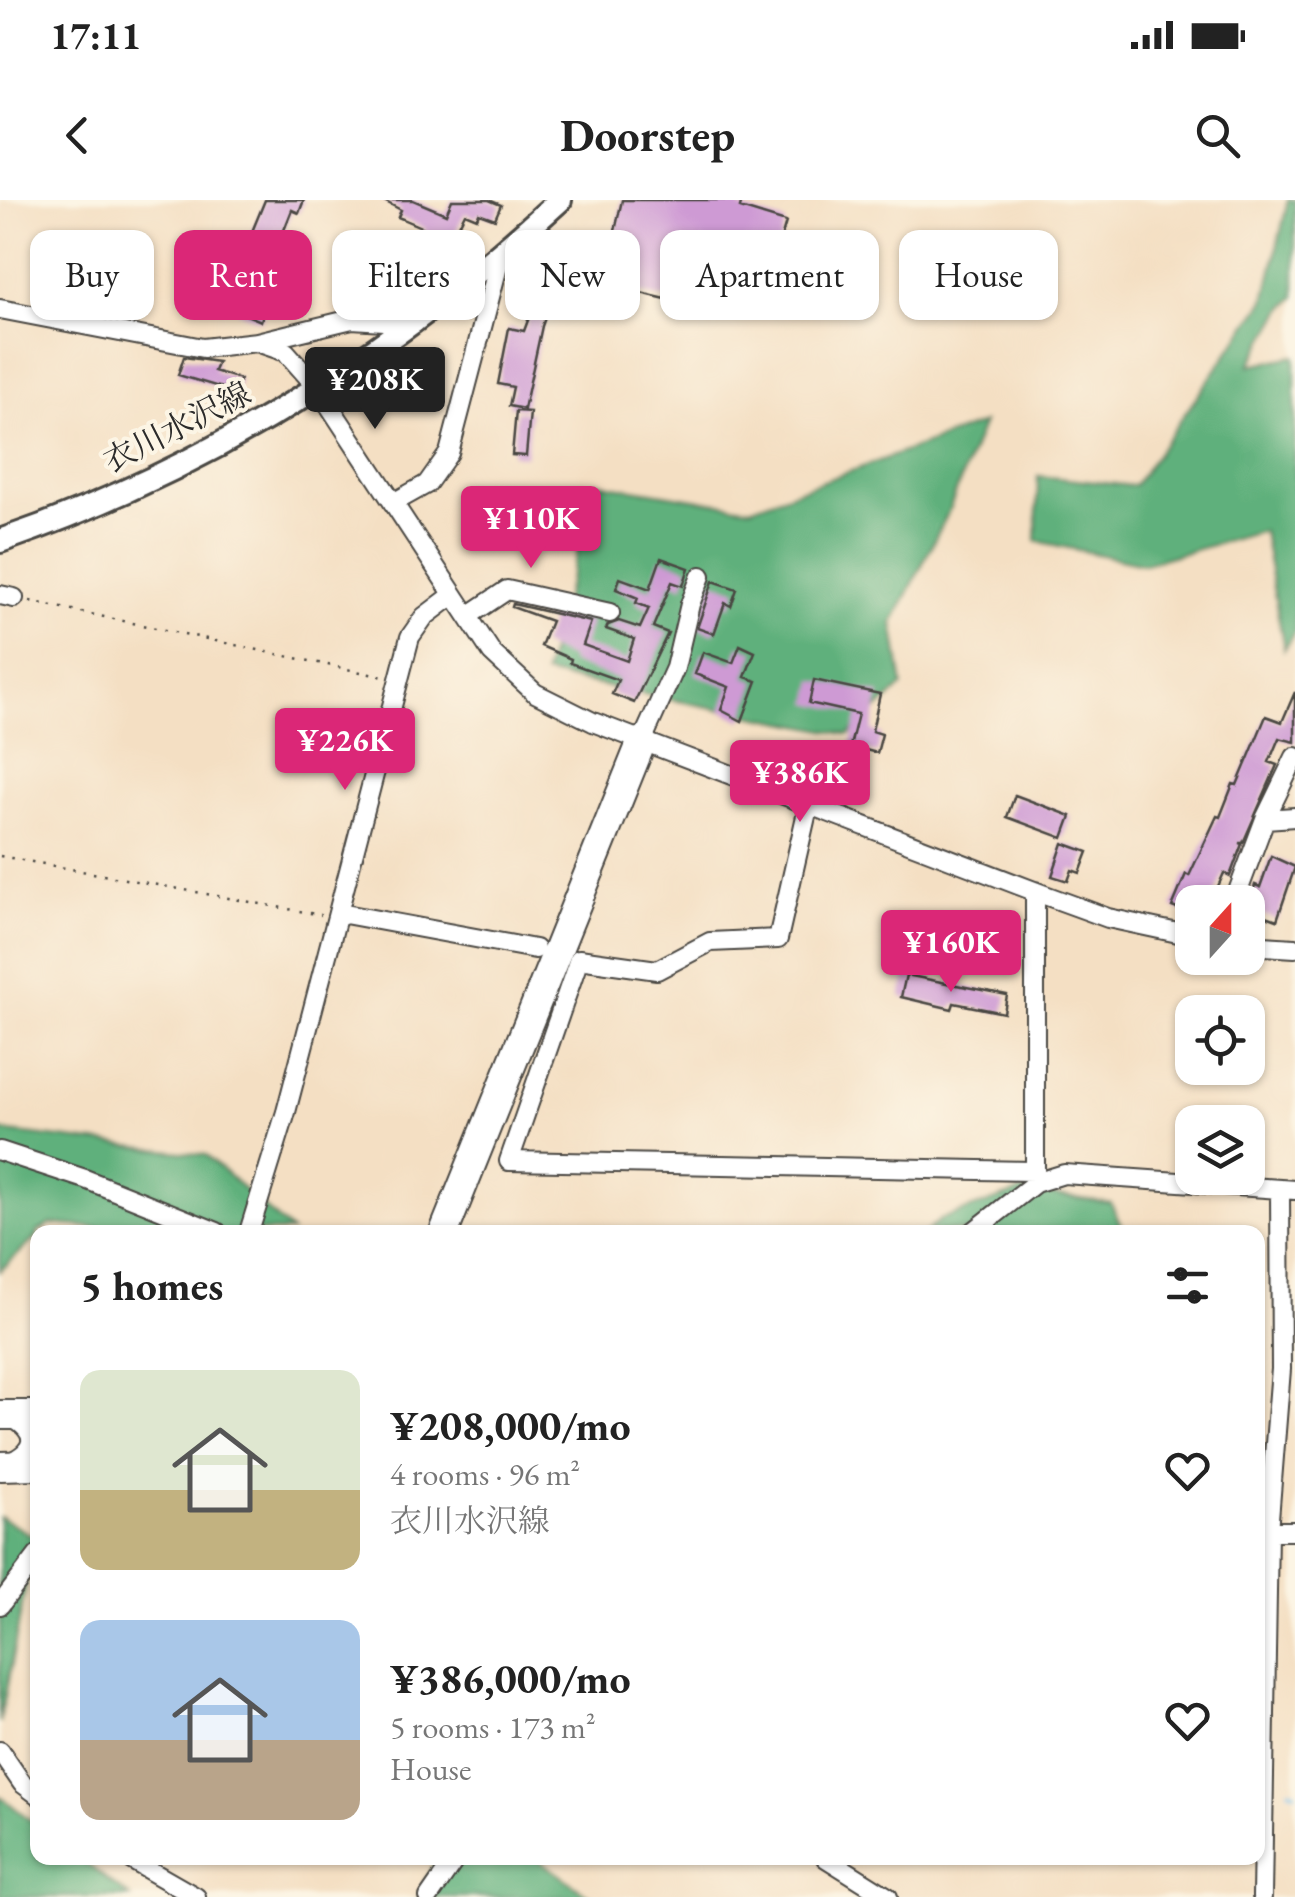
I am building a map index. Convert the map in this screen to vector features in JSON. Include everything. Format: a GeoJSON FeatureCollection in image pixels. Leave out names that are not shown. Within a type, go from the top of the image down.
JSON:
{"type":"FeatureCollection","features":[{"type":"Feature","properties":{"kind":"highway"},"geometry":{"type":"LineString","coordinates":[[447,1225],[642,741]]}},
{"type":"Feature","properties":{"kind":"highway"},"geometry":{"type":"LineString","coordinates":[[3,1415],[30,1415]]}},
{"type":"Feature","properties":{"kind":"highway"},"geometry":{"type":"LineString","coordinates":[[2,1466],[30,1465]]}},
{"type":"Feature","properties":{"kind":"main road","name":"衣川水沢線"},"geometry":{"type":"LineString","coordinates":[[0,541],[93,506],[269,418],[415,323],[501,255],[560,200]]}},
{"type":"Feature","properties":{"kind":"street"},"geometry":{"type":"LineString","coordinates":[[393,503],[427,484],[450,453],[501,255]]}},
{"type":"Feature","properties":{"kind":"street"},"geometry":{"type":"LineString","coordinates":[[0,309],[202,348],[257,342],[352,319],[415,323]]}},
{"type":"Feature","properties":{"kind":"street"},"geometry":{"type":"LineString","coordinates":[[257,342],[286,352],[317,387],[492,653],[535,692],[592,722],[1035,891],[1108,918],[1175,932]]}},
{"type":"Feature","properties":{"kind":"street"},"geometry":{"type":"LineString","coordinates":[[642,741],[676,668],[690,604],[701,576]]}},
{"type":"Feature","properties":{"kind":"street"},"geometry":{"type":"LineString","coordinates":[[468,616],[507,590],[610,613]]}},
{"type":"Feature","properties":{"kind":"street"},"geometry":{"type":"LineString","coordinates":[[252,1225],[414,627],[453,595]]}},
{"type":"Feature","properties":{"kind":"street"},"geometry":{"type":"LineString","coordinates":[[1240,885],[1295,757]]}},
{"type":"Feature","properties":{"kind":"street"},"geometry":{"type":"LineString","coordinates":[[809,802],[778,939],[710,942],[657,970],[579,959],[510,1160],[1064,1174],[1288,1190],[1281,1369],[1265,1513]]}},
{"type":"Feature","properties":{"kind":"street"},"geometry":{"type":"LineString","coordinates":[[1265,820],[1295,817]]}},
{"type":"Feature","properties":{"kind":"street"},"geometry":{"type":"LineString","coordinates":[[981,1225],[1034,1176],[1035,891]]}},
{"type":"Feature","properties":{"kind":"street"},"geometry":{"type":"LineString","coordinates":[[337,918],[345,914],[535,949]]}},
{"type":"Feature","properties":{"kind":"street"},"geometry":{"type":"LineString","coordinates":[[1265,947],[1295,948]]}},
{"type":"Feature","properties":{"kind":"street"},"geometry":{"type":"LineString","coordinates":[[0,1151],[85,1179],[200,1225]]}},
{"type":"Feature","properties":{"kind":"street"},"geometry":{"type":"LineString","coordinates":[[3,1415],[22,1423],[30,1434]]}},
{"type":"Feature","properties":{"kind":"street"},"geometry":{"type":"LineString","coordinates":[[2,1466],[24,1456],[30,1448]]}},
{"type":"Feature","properties":{"kind":"street"},"geometry":{"type":"LineString","coordinates":[[1265,1531],[1295,1531]]}},
{"type":"Feature","properties":{"kind":"street"},"geometry":{"type":"LineString","coordinates":[[0,1604],[30,1565]]}},
{"type":"Feature","properties":{"kind":"street"},"geometry":{"type":"LineString","coordinates":[[0,1751],[30,1788]]}},
{"type":"Feature","properties":{"kind":"street"},"geometry":{"type":"LineString","coordinates":[[140,1865],[196,1897]]}},
{"type":"Feature","properties":{"kind":"street"},"geometry":{"type":"LineString","coordinates":[[429,1897],[451,1865]]}},
{"type":"Feature","properties":{"kind":"street"},"geometry":{"type":"LineString","coordinates":[[837,1865],[888,1897]]}},
{"type":"Feature","properties":{"kind":"street"},"geometry":{"type":"LineString","coordinates":[[1262,1865],[1262,1897]]}},
{"type":"Feature","properties":{"kind":"path"},"geometry":{"type":"LineString","coordinates":[[7,596],[398,680]]}},
{"type":"Feature","properties":{"kind":"path"},"geometry":{"type":"LineString","coordinates":[[0,856],[337,918]]}},
{"type":"Feature","properties":{"kind":"green space"},"geometry":{"type":"Polygon","coordinates":[[[1288,200],[1295,200],[1295,297],[1282,311],[1250,365],[1295,356],[1295,631],[1284,649],[1263,531],[1143,564],[1036,541],[1038,476],[1134,486],[1265,300],[1288,200]]]}},
{"type":"Feature","properties":{"kind":"green space"},"geometry":{"type":"Polygon","coordinates":[[[983,423],[947,515],[893,623],[903,686],[849,735],[544,674],[596,483],[750,508],[983,423]]]}},
{"type":"Feature","properties":{"kind":"green space"},"geometry":{"type":"Polygon","coordinates":[[[0,1131],[206,1155],[283,1225],[30,1225],[30,1243],[0,1271],[0,1131]]]}},
{"type":"Feature","properties":{"kind":"green space"},"geometry":{"type":"Polygon","coordinates":[[[1022,1191],[1111,1203],[1121,1225],[934,1225],[941,1219],[1022,1191]]]}},
{"type":"Feature","properties":{"kind":"green space"},"geometry":{"type":"Polygon","coordinates":[[[0,1517],[30,1534],[30,1564],[0,1723],[0,1517]]]}},
{"type":"Feature","properties":{"kind":"green space"},"geometry":{"type":"Polygon","coordinates":[[[0,1796],[30,1820],[30,1865],[88,1865],[130,1897],[0,1897],[0,1796]]]}},
{"type":"Feature","properties":{"kind":"green space"},"geometry":{"type":"Polygon","coordinates":[[[433,1865],[546,1865],[591,1897],[418,1897],[433,1865]]]}},
{"type":"Feature","properties":{"kind":"building"},"geometry":{"type":"Polygon","coordinates":[[[265,200],[304,200],[299,213],[292,210],[284,230],[253,230],[265,200]]]}},
{"type":"Feature","properties":{"kind":"building"},"geometry":{"type":"Polygon","coordinates":[[[382,200],[413,200],[446,214],[452,200],[489,200],[501,205],[495,219],[465,213],[456,230],[426,230],[398,217],[401,210],[382,200]]]}},
{"type":"Feature","properties":{"kind":"building"},"geometry":{"type":"Polygon","coordinates":[[[622,200],[742,200],[740,208],[786,222],[784,230],[660,230],[660,298],[640,293],[640,230],[615,230],[622,200]]]}},
{"type":"Feature","properties":{"kind":"building"},"geometry":{"type":"Polygon","coordinates":[[[528,320],[544,320],[524,409],[509,406],[513,387],[498,384],[509,328],[524,331],[528,320]]]}},
{"type":"Feature","properties":{"kind":"building"},"geometry":{"type":"Polygon","coordinates":[[[184,357],[218,362],[214,371],[240,379],[236,392],[178,375],[184,357]]]}},
{"type":"Feature","properties":{"kind":"building"},"geometry":{"type":"Polygon","coordinates":[[[516,411],[530,412],[526,456],[512,455],[516,411]]]}},
{"type":"Feature","properties":{"kind":"building"},"geometry":{"type":"Polygon","coordinates":[[[661,558],[689,568],[683,586],[672,582],[653,627],[668,633],[634,703],[612,694],[618,680],[570,663],[571,659],[541,646],[551,621],[512,607],[513,604],[591,622],[583,645],[627,661],[634,639],[606,629],[619,621],[640,628],[649,608],[636,603],[638,598],[616,589],[620,578],[650,589],[661,558]]]}},
{"type":"Feature","properties":{"kind":"building"},"geometry":{"type":"Polygon","coordinates":[[[713,581],[737,589],[731,606],[725,603],[714,634],[697,628],[713,581]]]}},
{"type":"Feature","properties":{"kind":"building"},"geometry":{"type":"Polygon","coordinates":[[[740,645],[755,652],[745,677],[757,681],[742,721],[721,710],[729,687],[695,674],[703,652],[733,663],[740,645]]]}},
{"type":"Feature","properties":{"kind":"building"},"geometry":{"type":"Polygon","coordinates":[[[814,680],[880,694],[872,731],[882,734],[877,753],[850,746],[858,714],[809,703],[814,680]]]}},
{"type":"Feature","properties":{"kind":"building"},"geometry":{"type":"Polygon","coordinates":[[[1295,692],[1295,742],[1279,738],[1269,762],[1277,765],[1243,843],[1239,843],[1242,844],[1230,876],[1224,873],[1219,885],[1181,885],[1217,816],[1220,817],[1233,784],[1237,785],[1266,716],[1282,722],[1295,692]]]}},
{"type":"Feature","properties":{"kind":"building"},"geometry":{"type":"Polygon","coordinates":[[[1015,795],[1071,816],[1063,838],[1007,817],[1015,795]]]}},
{"type":"Feature","properties":{"kind":"building"},"geometry":{"type":"Polygon","coordinates":[[[1063,843],[1088,852],[1080,873],[1072,870],[1068,881],[1052,876],[1063,843]]]}},
{"type":"Feature","properties":{"kind":"building"},"geometry":{"type":"Polygon","coordinates":[[[1271,856],[1295,867],[1277,920],[1265,915],[1265,885],[1261,885],[1271,856]]]}},
{"type":"Feature","properties":{"kind":"building"},"geometry":{"type":"Polygon","coordinates":[[[906,975],[1007,995],[1004,1013],[954,1003],[952,1009],[901,997],[906,975]]]}},
{"type":"Feature","properties":{"kind":"waterway"},"geometry":{"type":"LineString","coordinates":[[1290,1790],[1295,1792]]}}]}
